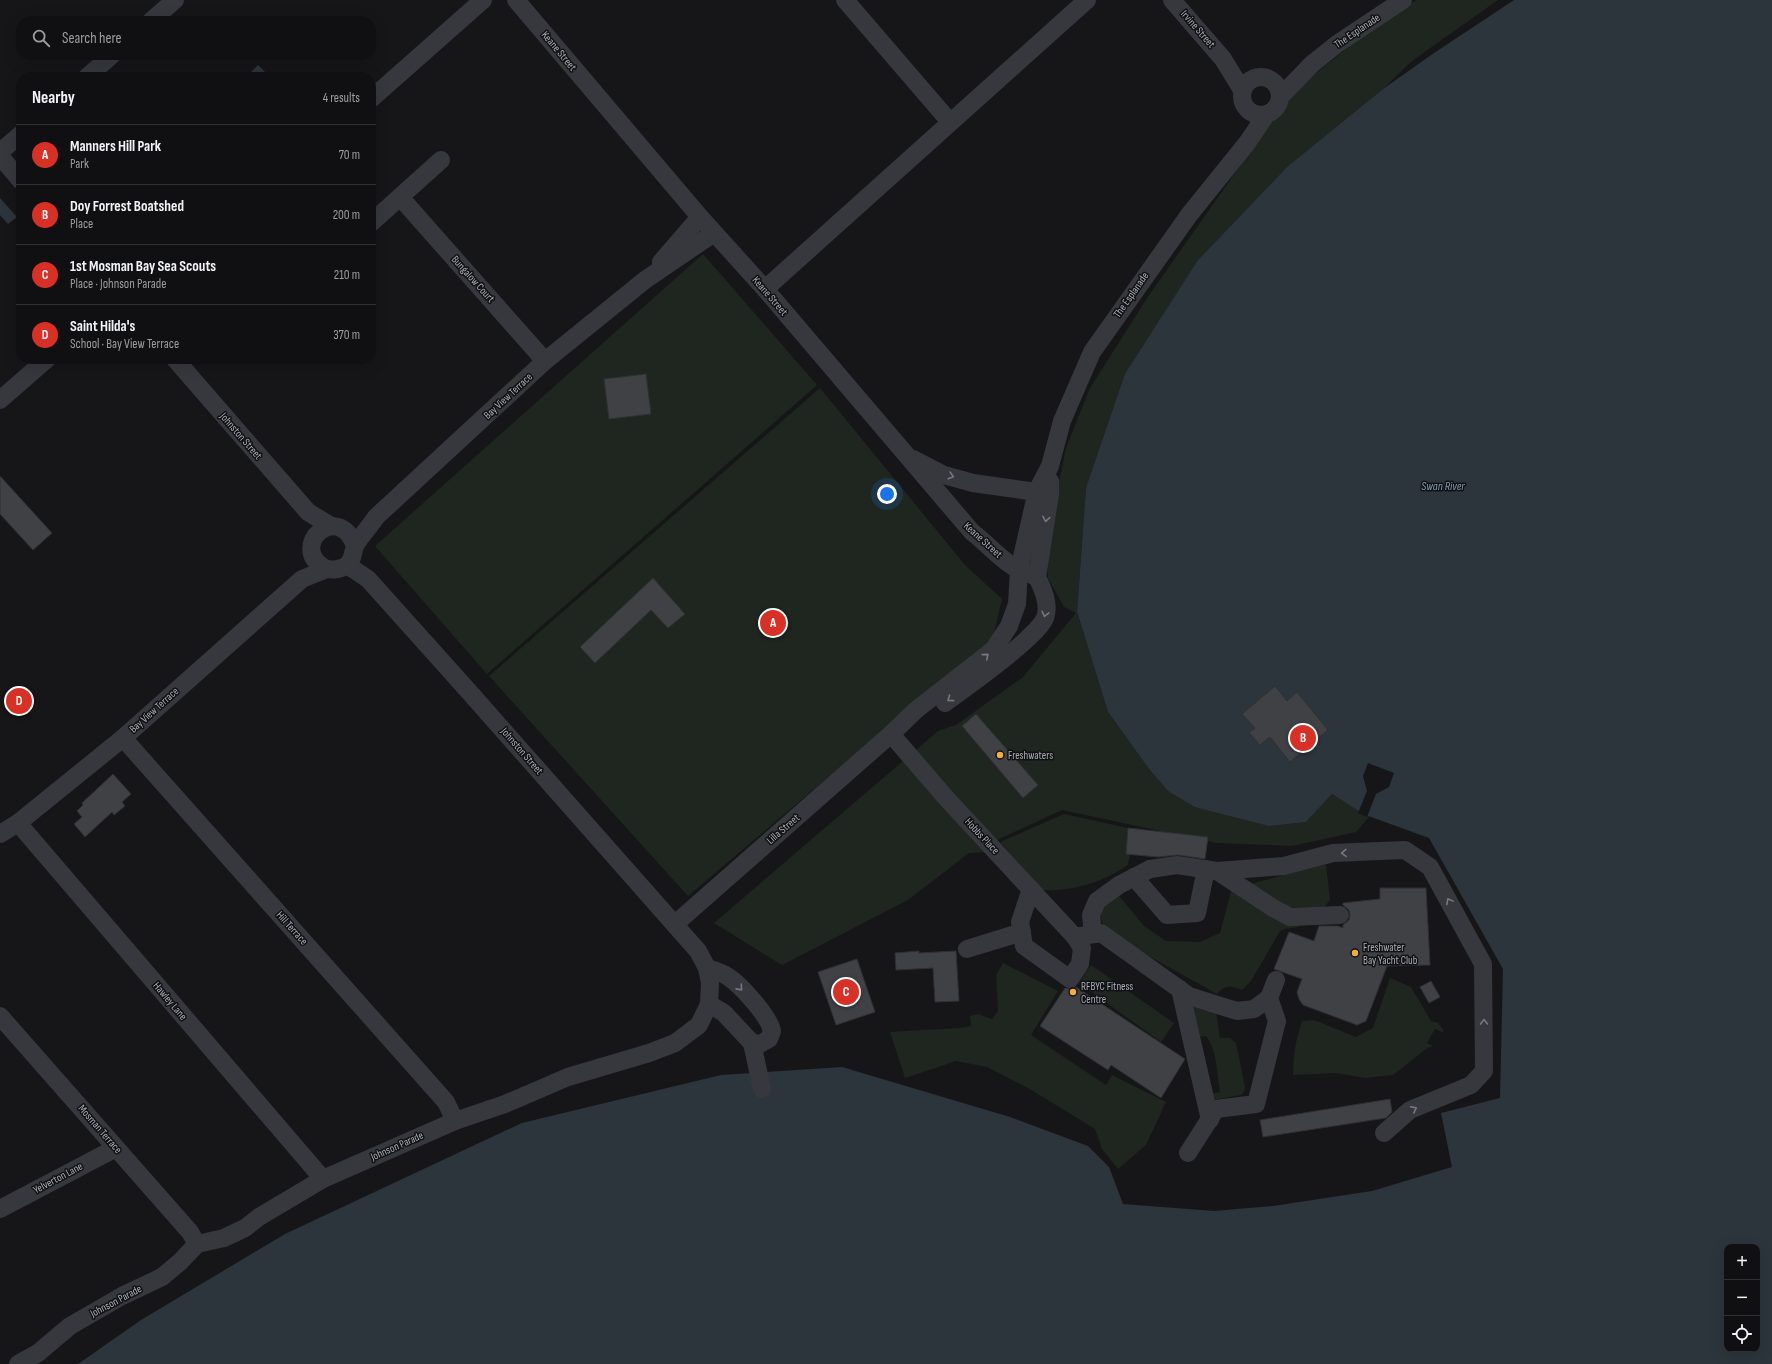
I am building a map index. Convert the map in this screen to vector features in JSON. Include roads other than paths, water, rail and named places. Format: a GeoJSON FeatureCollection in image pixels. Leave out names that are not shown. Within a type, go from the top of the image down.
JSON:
{"type":"FeatureCollection","features":[{"type":"Feature","properties":{"kind":"street"},"geometry":{"type":"LineString","coordinates":[[157,16],[175,0]]}},
{"type":"Feature","properties":{"kind":"street"},"geometry":{"type":"LineString","coordinates":[[376,95],[483,0]]}},
{"type":"Feature","properties":{"kind":"street","name":"Keane Street"},"geometry":{"type":"LineString","coordinates":[[516,0],[700,217],[764,288],[903,453],[972,532],[1019,570],[1037,577]]}},
{"type":"Feature","properties":{"kind":"street"},"geometry":{"type":"LineString","coordinates":[[845,0],[950,122]]}},
{"type":"Feature","properties":{"kind":"street"},"geometry":{"type":"LineString","coordinates":[[764,288],[1086,0]]}},
{"type":"Feature","properties":{"kind":"street","name":"Irvine Street"},"geometry":{"type":"LineString","coordinates":[[1172,0],[1223,59],[1249,84]]}},
{"type":"Feature","properties":{"kind":"street","name":"The Esplanade"},"geometry":{"type":"LineString","coordinates":[[1278,91],[1300,69],[1312,64],[1337,44],[1403,0]]}},
{"type":"Feature","properties":{"kind":"street"},"geometry":{"type":"LineString","coordinates":[[92,72],[106,60]]}},
{"type":"Feature","properties":{"kind":"street"},"geometry":{"type":"LineString","coordinates":[[1247,143],[1248,111],[1242,101],[1249,84],[1267,78],[1278,91],[1276,108],[1266,115],[1260,116],[1248,111]]}},
{"type":"Feature","properties":{"kind":"street","name":"The Esplanade"},"geometry":{"type":"LineString","coordinates":[[1019,570],[1044,492],[1062,422],[1092,352],[1189,215],[1247,143],[1266,115]]}},
{"type":"Feature","properties":{"kind":"street"},"geometry":{"type":"LineString","coordinates":[[0,152],[16,138]]}},
{"type":"Feature","properties":{"kind":"street"},"geometry":{"type":"LineString","coordinates":[[0,156],[16,175]]}},
{"type":"Feature","properties":{"kind":"street"},"geometry":{"type":"LineString","coordinates":[[376,219],[441,160]]}},
{"type":"Feature","properties":{"kind":"street","name":"Bungalow Court"},"geometry":{"type":"LineString","coordinates":[[400,197],[545,362]]}},
{"type":"Feature","properties":{"kind":"street","name":"Bay View Terrace"},"geometry":{"type":"LineString","coordinates":[[645,280],[700,217]]}},
{"type":"Feature","properties":{"kind":"street","name":"Bay View Terrace"},"geometry":{"type":"LineString","coordinates":[[352,555],[376,517],[545,362],[645,280],[714,233]]}},
{"type":"Feature","properties":{"kind":"street"},"geometry":{"type":"LineString","coordinates":[[0,400],[41,364]]}},
{"type":"Feature","properties":{"kind":"street","name":"Johnston Street"},"geometry":{"type":"LineString","coordinates":[[179,364],[308,512],[331,530]]}},
{"type":"Feature","properties":{"kind":"street"},"geometry":{"type":"LineString","coordinates":[[903,453],[927,467],[952,477],[973,483],[1044,492]]}},
{"type":"Feature","properties":{"kind":"street","name":"The Esplanade"},"geometry":{"type":"LineString","coordinates":[[1037,577],[1044,492]]}},
{"type":"Feature","properties":{"kind":"street","name":"Bay View Terrace"},"geometry":{"type":"LineString","coordinates":[[331,530],[376,517]]}},
{"type":"Feature","properties":{"kind":"street"},"geometry":{"type":"LineString","coordinates":[[331,530],[350,534],[352,555],[335,570],[327,569],[316,562],[312,553],[312,543],[331,530]]}},
{"type":"Feature","properties":{"kind":"street","name":"Bay View Terrace"},"geometry":{"type":"LineString","coordinates":[[302,579],[312,553]]}},
{"type":"Feature","properties":{"kind":"street","name":"Johnston Street"},"geometry":{"type":"LineString","coordinates":[[352,555],[368,579],[675,924]]}},
{"type":"Feature","properties":{"kind":"street","name":"Bay View Terrace"},"geometry":{"type":"LineString","coordinates":[[0,834],[18,823],[123,738],[302,579],[327,569]]}},
{"type":"Feature","properties":{"kind":"street","name":"Lilla Street"},"geometry":{"type":"LineString","coordinates":[[675,924],[891,734],[916,710],[994,649],[1013,617],[1017,604],[1019,570]]}},
{"type":"Feature","properties":{"kind":"street","name":"Lilla Street"},"geometry":{"type":"LineString","coordinates":[[891,734],[930,714],[1006,658],[1036,630],[1045,617],[1046,606],[1043,590],[1037,577]]}},
{"type":"Feature","properties":{"kind":"street","name":"Hobbs Place"},"geometry":{"type":"LineString","coordinates":[[891,734],[1031,889],[1084,936]]}},
{"type":"Feature","properties":{"kind":"street","name":"Hill Terrace"},"geometry":{"type":"LineString","coordinates":[[123,738],[444,1100],[455,1121]]}},
{"type":"Feature","properties":{"kind":"street","name":"Hawley Lane"},"geometry":{"type":"LineString","coordinates":[[18,823],[323,1179]]}},
{"type":"Feature","properties":{"kind":"street"},"geometry":{"type":"LineString","coordinates":[[1031,889],[1020,922],[1024,946],[1070,979],[1080,964],[1084,936],[1091,915],[1098,901],[1119,885],[1150,868],[1177,865],[1212,870],[1284,866],[1333,853],[1405,850],[1430,867],[1483,964],[1484,1071],[1471,1085],[1410,1110],[1384,1133]]}},
{"type":"Feature","properties":{"kind":"street"},"geometry":{"type":"LineString","coordinates":[[1134,877],[1167,915],[1197,913],[1212,870]]}},
{"type":"Feature","properties":{"kind":"street"},"geometry":{"type":"LineString","coordinates":[[1212,870],[1290,917],[1340,915]]}},
{"type":"Feature","properties":{"kind":"street","name":"Johnson Parade"},"geometry":{"type":"LineString","coordinates":[[18,1364],[38,1353],[70,1326],[122,1296],[162,1277],[180,1262],[197,1244],[224,1238],[244,1228],[259,1217],[323,1179],[455,1121],[506,1104],[568,1077],[649,1053],[676,1042],[699,1025],[709,1004],[710,983],[707,968],[698,950],[675,924]]}},
{"type":"Feature","properties":{"kind":"street"},"geometry":{"type":"LineString","coordinates":[[967,949],[1022,932]]}},
{"type":"Feature","properties":{"kind":"street"},"geometry":{"type":"LineString","coordinates":[[1084,936],[1101,933],[1189,996],[1237,1011],[1254,1009],[1269,998],[1276,980]]}},
{"type":"Feature","properties":{"kind":"street"},"geometry":{"type":"LineString","coordinates":[[707,968],[726,976],[734,982],[767,1018],[772,1031],[769,1039],[760,1044],[752,1043]]}},
{"type":"Feature","properties":{"kind":"street"},"geometry":{"type":"LineString","coordinates":[[1180,989],[1210,1120]]}},
{"type":"Feature","properties":{"kind":"street"},"geometry":{"type":"LineString","coordinates":[[1188,1153],[1216,1109],[1256,1104],[1277,1021],[1269,998]]}},
{"type":"Feature","properties":{"kind":"street"},"geometry":{"type":"LineString","coordinates":[[709,1004],[724,1013],[752,1043],[762,1089]]}},
{"type":"Feature","properties":{"kind":"street","name":"Mosman Terrace"},"geometry":{"type":"LineString","coordinates":[[0,1016],[190,1232],[197,1244]]}},
{"type":"Feature","properties":{"kind":"street","name":"Yelverton Lane"},"geometry":{"type":"LineString","coordinates":[[0,1209],[116,1148]]}},
{"type":"Feature","properties":{"kind":"water","name":"Swan River"},"geometry":{"type":"Polygon","coordinates":[[[1514,0],[1772,0],[1772,1364],[78,1364],[141,1320],[285,1234],[522,1123],[721,1075],[842,1067],[1010,1117],[1088,1146],[1109,1167],[1123,1204],[1214,1211],[1273,1206],[1372,1191],[1452,1167],[1441,1113],[1500,1098],[1503,969],[1429,838],[1363,814],[1332,794],[1306,822],[1269,826],[1195,807],[1168,791],[1149,769],[1108,712],[1077,612],[1086,488],[1125,374],[1198,260],[1288,166],[1383,89],[1514,0]]]}},
{"type":"Feature","properties":{"kind":"water"},"geometry":{"type":"Polygon","coordinates":[[[258,65],[265,72],[251,72],[258,65]]]}},
{"type":"Feature","properties":{"kind":"water"},"geometry":{"type":"Polygon","coordinates":[[[0,198],[16,218],[8,224],[0,215],[0,198]]]}},
{"type":"Feature","properties":{"kind":"place","name":"Manners Hill Park"},"geometry":{"type":"Point","coordinates":[773,623]}},
{"type":"Feature","properties":{"kind":"place","name":"Saint Hilda's"},"geometry":{"type":"Point","coordinates":[19,701]}},
{"type":"Feature","properties":{"kind":"place","name":"Doy Forrest Boatshed"},"geometry":{"type":"Point","coordinates":[1303,738]}},
{"type":"Feature","properties":{"kind":"place","name":"Freshwaters"},"geometry":{"type":"Point","coordinates":[1000,755]}},
{"type":"Feature","properties":{"kind":"place","name":"Freshwater Bay Yacht Club"},"geometry":{"type":"Point","coordinates":[1355,953]}},
{"type":"Feature","properties":{"kind":"place","name":"1st Mosman Bay Sea Scouts"},"geometry":{"type":"Point","coordinates":[846,992]}},
{"type":"Feature","properties":{"kind":"place","name":"RFBYC Fitness Centre"},"geometry":{"type":"Point","coordinates":[1073,992]}}]}
